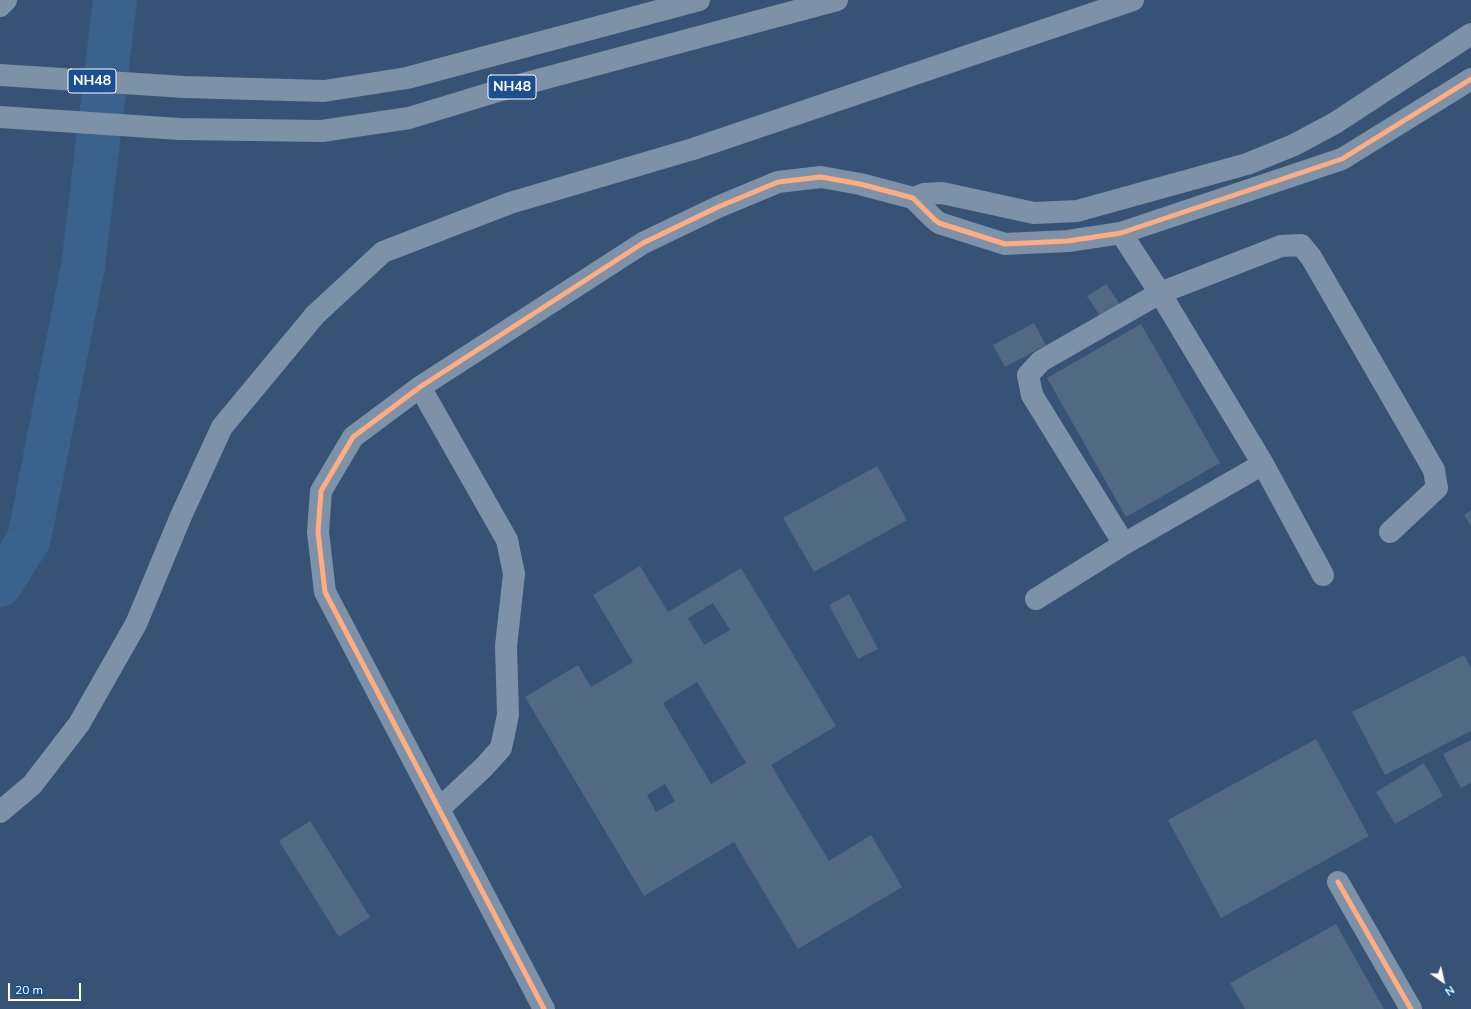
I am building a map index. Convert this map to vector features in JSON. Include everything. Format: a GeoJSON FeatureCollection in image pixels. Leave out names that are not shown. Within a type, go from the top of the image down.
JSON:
{"type":"FeatureCollection","features":[{"type":"Feature","properties":{"kind":"highway","name":"NH48"},"geometry":{"type":"LineString","coordinates":[[0,75],[184,86],[324,91],[408,78],[699,0]]}},
{"type":"Feature","properties":{"kind":"highway","name":"NH48"},"geometry":{"type":"LineString","coordinates":[[0,117],[180,128],[322,132],[409,118],[500,90],[837,0]]}},
{"type":"Feature","properties":{"kind":"street"},"geometry":{"type":"LineString","coordinates":[[0,6],[6,0]]}},
{"type":"Feature","properties":{"kind":"street"},"geometry":{"type":"LineString","coordinates":[[0,812],[32,785],[79,724],[136,624],[181,516],[222,427],[315,315],[383,252],[510,203],[693,148],[1133,0]]}},
{"type":"Feature","properties":{"kind":"street"},"geometry":{"type":"LineString","coordinates":[[913,198],[924,194],[942,193],[1034,213],[1077,211],[1246,164],[1294,146],[1335,123],[1471,34]]}},
{"type":"Feature","properties":{"kind":"street"},"geometry":{"type":"LineString","coordinates":[[544,1009],[325,592],[318,532],[321,491],[353,437],[420,387],[643,243],[718,207],[778,182],[822,177],[860,184],[913,198],[940,223],[1005,244],[1068,241],[1121,233],[1342,159],[1471,79]]}},
{"type":"Feature","properties":{"kind":"street"},"geometry":{"type":"LineString","coordinates":[[1121,233],[1160,293],[1263,464],[1323,575]]}},
{"type":"Feature","properties":{"kind":"street"},"geometry":{"type":"LineString","coordinates":[[1124,544],[1032,395],[1028,375],[1041,361],[1160,293],[1282,246],[1301,245],[1311,257],[1434,470],[1437,488],[1390,532]]}},
{"type":"Feature","properties":{"kind":"street"},"geometry":{"type":"LineString","coordinates":[[420,387],[507,540],[514,574],[506,646],[508,715],[500,748],[484,766],[439,809]]}},
{"type":"Feature","properties":{"kind":"street"},"geometry":{"type":"LineString","coordinates":[[1036,599],[1124,544],[1263,464]]}},
{"type":"Feature","properties":{"kind":"street"},"geometry":{"type":"LineString","coordinates":[[1338,882],[1411,1009]]}},
{"type":"Feature","properties":{"kind":"building"},"geometry":{"type":"Polygon","coordinates":[[[1106,284],[1121,306],[1102,319],[1087,296],[1106,284]]]}},
{"type":"Feature","properties":{"kind":"building"},"geometry":{"type":"Polygon","coordinates":[[[1034,323],[1046,345],[1005,367],[993,345],[1034,323]]]}},
{"type":"Feature","properties":{"kind":"building"},"geometry":{"type":"Polygon","coordinates":[[[1141,324],[1220,463],[1126,517],[1047,378],[1141,324]]]}},
{"type":"Feature","properties":{"kind":"building"},"geometry":{"type":"Polygon","coordinates":[[[877,466],[907,520],[814,572],[783,518],[877,466]]]}},
{"type":"Feature","properties":{"kind":"building"},"geometry":{"type":"Polygon","coordinates":[[[1471,510],[1471,526],[1464,515],[1471,510]]]}},
{"type":"Feature","properties":{"kind":"building"},"geometry":{"type":"Polygon","coordinates":[[[640,566],[668,612],[741,568],[836,726],[771,765],[829,861],[871,835],[902,887],[798,949],[734,842],[644,896],[525,697],[578,665],[591,687],[633,662],[593,595],[640,566]],[[713,603],[688,618],[704,645],[730,630],[713,603]],[[697,682],[663,703],[711,784],[746,763],[697,682]],[[665,784],[647,795],[656,812],[675,801],[665,784]]]}},
{"type":"Feature","properties":{"kind":"building"},"geometry":{"type":"Polygon","coordinates":[[[849,594],[878,649],[858,659],[829,605],[849,594]]]}},
{"type":"Feature","properties":{"kind":"building"},"geometry":{"type":"Polygon","coordinates":[[[1464,655],[1471,668],[1471,731],[1385,775],[1352,712],[1464,655]]]}},
{"type":"Feature","properties":{"kind":"building"},"geometry":{"type":"Polygon","coordinates":[[[1316,739],[1369,836],[1221,918],[1168,820],[1316,739]]]}},
{"type":"Feature","properties":{"kind":"building"},"geometry":{"type":"Polygon","coordinates":[[[1471,740],[1471,783],[1461,788],[1443,754],[1471,740]]]}},
{"type":"Feature","properties":{"kind":"building"},"geometry":{"type":"Polygon","coordinates":[[[1424,763],[1443,796],[1395,824],[1376,792],[1424,763]]]}},
{"type":"Feature","properties":{"kind":"building"},"geometry":{"type":"Polygon","coordinates":[[[310,821],[370,917],[339,937],[279,841],[310,821]]]}},
{"type":"Feature","properties":{"kind":"building"},"geometry":{"type":"Polygon","coordinates":[[[1336,924],[1384,1009],[1245,1009],[1230,983],[1336,924]]]}},
{"type":"Feature","properties":{"kind":"waterway"},"geometry":{"type":"LineString","coordinates":[[0,585],[29,539],[83,266],[115,0]]}},
{"type":"Feature","properties":{"kind":"cycle path"},"geometry":{"type":"LineString","coordinates":[[544,1009],[325,592],[318,532],[321,491],[353,437],[420,387],[643,243],[718,207],[778,182],[821,177],[860,184],[913,198],[939,223],[1005,244],[1068,241],[1121,233],[1342,159],[1471,79]]}},
{"type":"Feature","properties":{"kind":"cycle path"},"geometry":{"type":"LineString","coordinates":[[1338,882],[1411,1009]]}}]}
